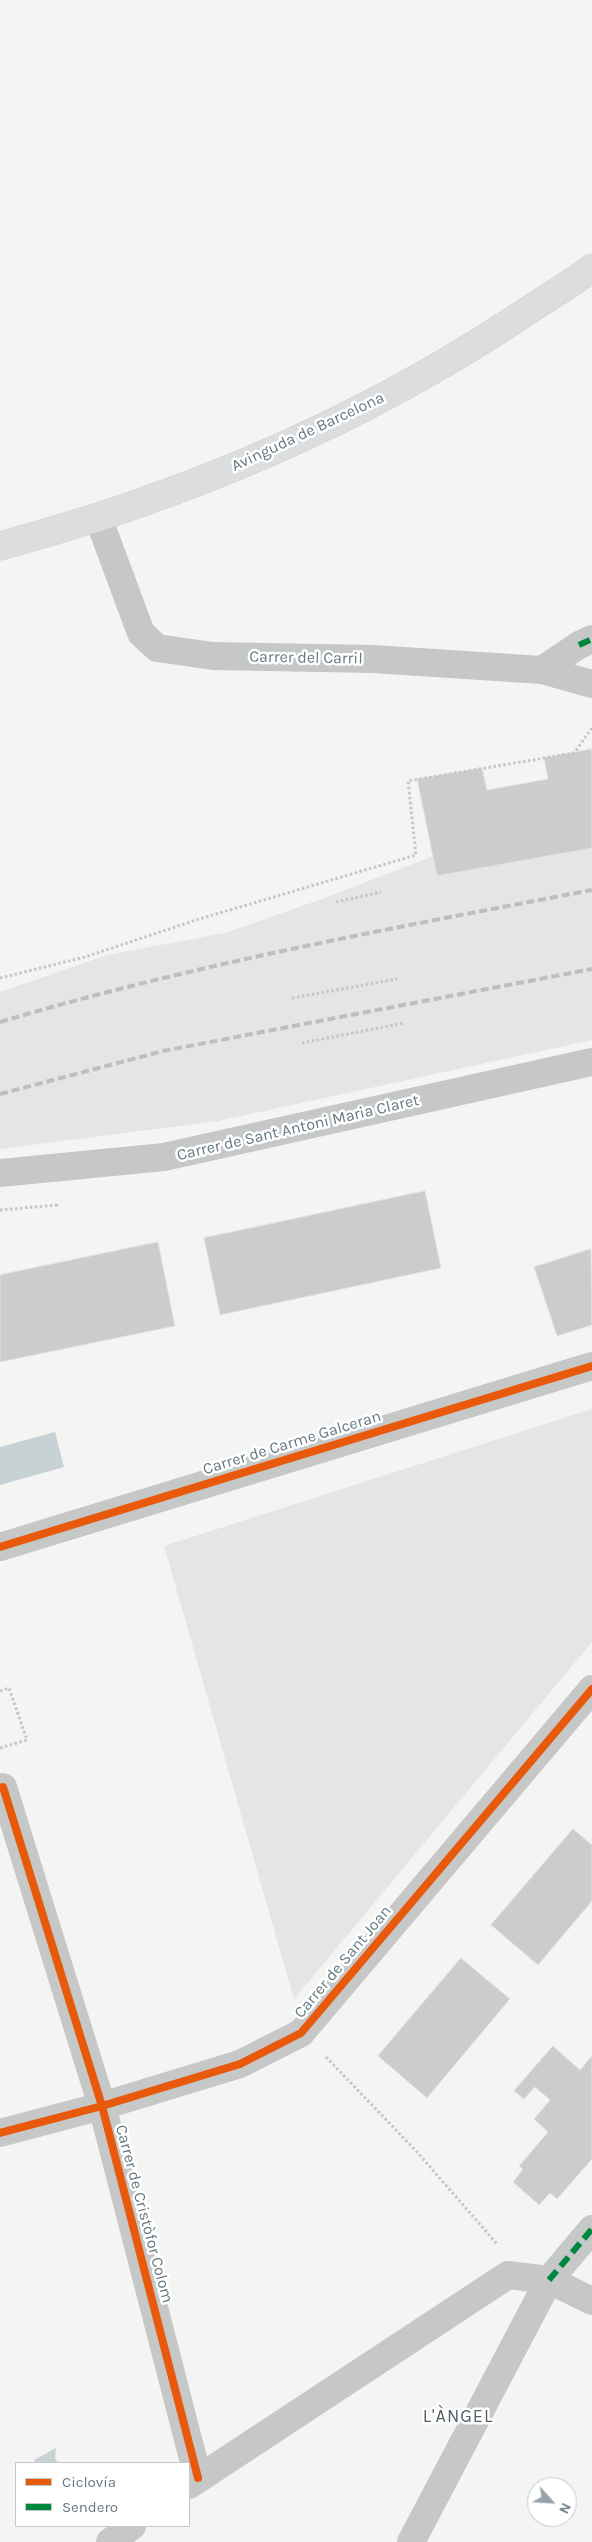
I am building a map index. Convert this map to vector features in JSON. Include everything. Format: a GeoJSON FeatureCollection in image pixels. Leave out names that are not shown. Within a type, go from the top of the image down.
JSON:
{"type":"FeatureCollection","features":[{"type":"Feature","properties":{"kind":"main road","name":"Avinguda de Barcelona"},"geometry":{"type":"LineString","coordinates":[[0,546],[134,505],[250,461],[314,432],[411,383],[494,334],[592,268]]}},
{"type":"Feature","properties":{"kind":"street","name":"Carrer del Carril"},"geometry":{"type":"LineString","coordinates":[[98,517],[141,633],[157,648],[213,656],[373,659],[542,670],[592,684]]}},
{"type":"Feature","properties":{"kind":"street"},"geometry":{"type":"LineString","coordinates":[[542,670],[592,639]]}},
{"type":"Feature","properties":{"kind":"street","name":"Carrer de Sant Antoni Maria Claret"},"geometry":{"type":"LineString","coordinates":[[0,1173],[164,1157],[234,1144],[311,1124],[592,1062]]}},
{"type":"Feature","properties":{"kind":"street","name":"Carrer de Carme Galceran"},"geometry":{"type":"LineString","coordinates":[[0,1547],[592,1366]]}},
{"type":"Feature","properties":{"kind":"street","name":"Carrer de Sant Joan"},"geometry":{"type":"LineString","coordinates":[[0,2133],[102,2106],[240,2064],[301,2033],[592,1689]]}},
{"type":"Feature","properties":{"kind":"street","name":"Carrer de Cristòfor Colom"},"geometry":{"type":"LineString","coordinates":[[2,1788],[102,2106],[189,2462]]}},
{"type":"Feature","properties":{"kind":"street"},"geometry":{"type":"LineString","coordinates":[[411,2542],[550,2280],[592,2229]]}},
{"type":"Feature","properties":{"kind":"street"},"geometry":{"type":"LineString","coordinates":[[508,2275],[550,2280],[592,2301]]}},
{"type":"Feature","properties":{"kind":"street","name":"Carrer de Cristòfor Colom"},"geometry":{"type":"LineString","coordinates":[[190,2465],[194,2481],[508,2275]]}},
{"type":"Feature","properties":{"kind":"street"},"geometry":{"type":"LineString","coordinates":[[110,2542],[131,2527]]}},
{"type":"Feature","properties":{"kind":"path"},"geometry":{"type":"LineString","coordinates":[[0,978],[85,957],[196,920],[416,855],[408,781],[574,752],[592,728]]}},
{"type":"Feature","properties":{"kind":"path"},"geometry":{"type":"LineString","coordinates":[[336,902],[381,892]]}},
{"type":"Feature","properties":{"kind":"path"},"geometry":{"type":"LineString","coordinates":[[292,998],[397,978]]}},
{"type":"Feature","properties":{"kind":"path"},"geometry":{"type":"LineString","coordinates":[[302,1043],[404,1023]]}},
{"type":"Feature","properties":{"kind":"path"},"geometry":{"type":"LineString","coordinates":[[0,1691],[9,1688],[27,1740],[0,1748]]}},
{"type":"Feature","properties":{"kind":"path"},"geometry":{"type":"LineString","coordinates":[[301,2033],[417,2152],[496,2242],[508,2275]]}},
{"type":"Feature","properties":{"kind":"shaded area"},"geometry":{"type":"Polygon","coordinates":[[[592,805],[592,1040],[218,1121],[0,1149],[0,992],[107,955],[225,933],[322,899],[501,830],[592,805]]]}},
{"type":"Feature","properties":{"kind":"shaded area"},"geometry":{"type":"Polygon","coordinates":[[[592,1409],[592,1642],[294,1999],[164,1546],[592,1409]]]}},
{"type":"Feature","properties":{"kind":"shaded area"},"geometry":{"type":"Polygon","coordinates":[[[55,1432],[64,1467],[0,1485],[0,1447],[55,1432]]]}},
{"type":"Feature","properties":{"kind":"shaded area"},"geometry":{"type":"Polygon","coordinates":[[[56,2448],[55,2458],[57,2462],[35,2462],[34,2460],[56,2448]]]}},
{"type":"Feature","properties":{"kind":"building"},"geometry":{"type":"Polygon","coordinates":[[[592,749],[592,848],[437,876],[417,779],[482,768],[487,790],[548,779],[544,758],[592,749]]]}},
{"type":"Feature","properties":{"kind":"building"},"geometry":{"type":"Polygon","coordinates":[[[425,1191],[441,1268],[220,1315],[204,1238],[425,1191]]]}},
{"type":"Feature","properties":{"kind":"building"},"geometry":{"type":"Polygon","coordinates":[[[158,1242],[175,1326],[0,1362],[0,1275],[158,1242]]]}},
{"type":"Feature","properties":{"kind":"building"},"geometry":{"type":"Polygon","coordinates":[[[591,1249],[592,1325],[557,1336],[534,1267],[591,1249]]]}},
{"type":"Feature","properties":{"kind":"building"},"geometry":{"type":"Polygon","coordinates":[[[573,1829],[592,1845],[592,1901],[538,1965],[491,1925],[573,1829]]]}},
{"type":"Feature","properties":{"kind":"building"},"geometry":{"type":"Polygon","coordinates":[[[461,1958],[510,1999],[427,2098],[378,2056],[461,1958]]]}},
{"type":"Feature","properties":{"kind":"building"},"geometry":{"type":"Polygon","coordinates":[[[553,2046],[580,2070],[592,2056],[592,2159],[557,2199],[550,2193],[539,2205],[513,2182],[523,2169],[519,2166],[548,2132],[534,2119],[550,2100],[535,2087],[524,2099],[514,2091],[553,2046]]]}},
{"type":"Feature","properties":{"kind":"railway"},"geometry":{"type":"LineString","coordinates":[[0,1022],[146,982],[294,948],[592,890]]}},
{"type":"Feature","properties":{"kind":"railway"},"geometry":{"type":"LineString","coordinates":[[0,1094],[163,1051],[592,969]]}},
{"type":"Feature","properties":{"kind":"marked path"},"geometry":{"type":"LineString","coordinates":[[579,645],[592,639]]}},
{"type":"Feature","properties":{"kind":"marked path"},"geometry":{"type":"LineString","coordinates":[[549,2280],[592,2229]]}},
{"type":"Feature","properties":{"kind":"cycle path"},"geometry":{"type":"LineString","coordinates":[[0,1547],[592,1366]]}},
{"type":"Feature","properties":{"kind":"cycle path"},"geometry":{"type":"LineString","coordinates":[[0,2133],[102,2106],[240,2064],[301,2033],[592,1689]]}},
{"type":"Feature","properties":{"kind":"cycle path"},"geometry":{"type":"LineString","coordinates":[[0,1788],[3,1787],[102,2106],[198,2478]]}},
{"type":"Feature","properties":{"kind":"district","name":"L'ÀNGEL"},"geometry":{"type":"Point","coordinates":[458,2417]}}]}
